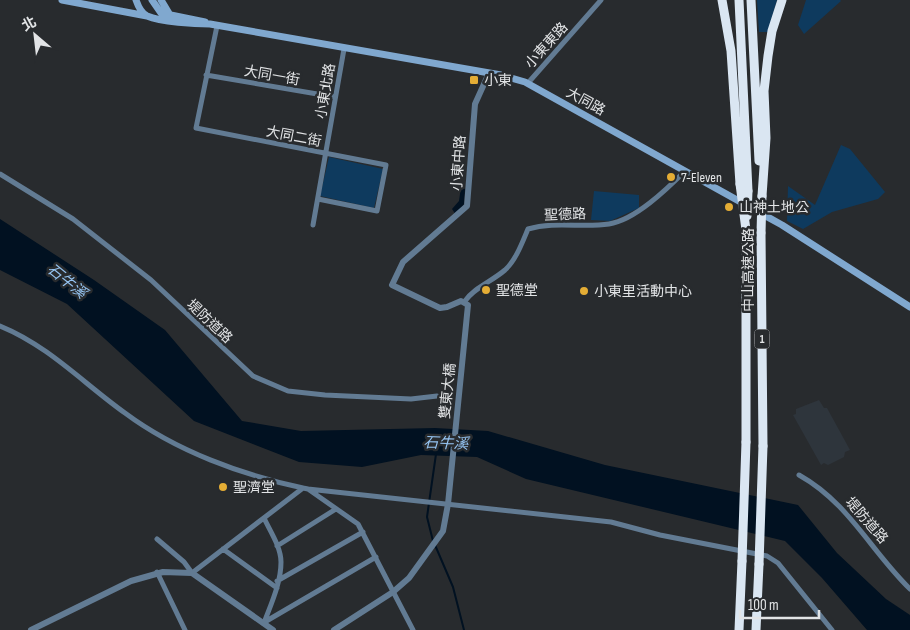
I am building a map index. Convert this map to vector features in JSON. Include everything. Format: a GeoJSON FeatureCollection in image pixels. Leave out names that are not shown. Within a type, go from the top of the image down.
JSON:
{"type":"FeatureCollection","features":[{"type":"Feature","properties":{"kind":"highway"},"geometry":{"type":"LineString","coordinates":[[722,0],[731,51]]}},
{"type":"Feature","properties":{"kind":"highway"},"geometry":{"type":"LineString","coordinates":[[727,0],[740,184],[746,230]]}},
{"type":"Feature","properties":{"kind":"highway","name":"中山高速公路"},"geometry":{"type":"LineString","coordinates":[[739,0],[748,191],[746,230],[746,442],[739,630]]}},
{"type":"Feature","properties":{"kind":"highway","name":"中山高速公路"},"geometry":{"type":"LineString","coordinates":[[751,0],[762,196],[763,446],[756,630]]}},
{"type":"Feature","properties":{"kind":"highway"},"geometry":{"type":"LineString","coordinates":[[762,196],[766,138],[764,91],[772,31],[782,0]]}},
{"type":"Feature","properties":{"kind":"main road","name":"大同路"},"geometry":{"type":"LineString","coordinates":[[62,0],[190,24],[213,25],[489,73],[528,83],[782,226],[910,307]]}},
{"type":"Feature","properties":{"kind":"main road"},"geometry":{"type":"LineString","coordinates":[[136,0],[141,10],[148,16]]}},
{"type":"Feature","properties":{"kind":"main road"},"geometry":{"type":"LineString","coordinates":[[152,0],[161,13],[170,15]]}},
{"type":"Feature","properties":{"kind":"main road"},"geometry":{"type":"LineString","coordinates":[[161,0],[170,15]]}},
{"type":"Feature","properties":{"kind":"main road","name":"大同路"},"geometry":{"type":"LineString","coordinates":[[170,15],[198,19],[213,25]]}},
{"type":"Feature","properties":{"kind":"street","name":"小東東路"},"geometry":{"type":"LineString","coordinates":[[528,83],[602,0]]}},
{"type":"Feature","properties":{"kind":"street","name":"大同二街"},"geometry":{"type":"LineString","coordinates":[[213,25],[196,128],[386,165],[377,210],[318,199]]}},
{"type":"Feature","properties":{"kind":"street","name":"小東北路"},"geometry":{"type":"LineString","coordinates":[[313,226],[344,49]]}},
{"type":"Feature","properties":{"kind":"street","name":"小東中路"},"geometry":{"type":"LineString","coordinates":[[465,301],[447,308],[440,308],[392,285],[403,262],[468,206],[475,104],[489,73]]}},
{"type":"Feature","properties":{"kind":"street","name":"大同一街"},"geometry":{"type":"LineString","coordinates":[[206,75],[335,97]]}},
{"type":"Feature","properties":{"kind":"street","name":"聖德路"},"geometry":{"type":"LineString","coordinates":[[465,301],[474,289],[486,284],[506,269],[514,259],[528,229],[543,225],[611,224],[653,202],[685,171]]}},
{"type":"Feature","properties":{"kind":"street","name":"堤防道路"},"geometry":{"type":"LineString","coordinates":[[0,174],[73,220],[151,280],[253,376],[288,390],[325,395],[411,399],[436,396]]}},
{"type":"Feature","properties":{"kind":"street","name":"雙東大橋"},"geometry":{"type":"LineString","coordinates":[[334,630],[393,592],[409,578],[443,531],[448,504],[465,341],[468,309],[465,301]]}},
{"type":"Feature","properties":{"kind":"street"},"geometry":{"type":"LineString","coordinates":[[0,326],[55,356],[126,414],[176,443],[266,480],[306,489],[611,522],[660,535],[767,556],[778,562],[832,630]]}},
{"type":"Feature","properties":{"kind":"street","name":"堤防道路"},"geometry":{"type":"LineString","coordinates":[[799,475],[818,486],[844,509],[910,590]]}},
{"type":"Feature","properties":{"kind":"street"},"geometry":{"type":"LineString","coordinates":[[306,489],[354,520],[363,532],[413,630]]}},
{"type":"Feature","properties":{"kind":"street"},"geometry":{"type":"LineString","coordinates":[[31,630],[131,581],[157,572],[192,572],[306,489]]}},
{"type":"Feature","properties":{"kind":"street"},"geometry":{"type":"LineString","coordinates":[[277,546],[336,509]]}},
{"type":"Feature","properties":{"kind":"street"},"geometry":{"type":"LineString","coordinates":[[264,518],[277,546],[281,562],[277,588],[264,623]]}},
{"type":"Feature","properties":{"kind":"street"},"geometry":{"type":"LineString","coordinates":[[277,581],[363,532]]}},
{"type":"Feature","properties":{"kind":"street"},"geometry":{"type":"LineString","coordinates":[[157,540],[192,572],[273,630]]}},
{"type":"Feature","properties":{"kind":"street"},"geometry":{"type":"LineString","coordinates":[[223,549],[277,588]]}},
{"type":"Feature","properties":{"kind":"street"},"geometry":{"type":"LineString","coordinates":[[264,623],[376,557]]}},
{"type":"Feature","properties":{"kind":"street"},"geometry":{"type":"LineString","coordinates":[[157,572],[185,630]]}},
{"type":"Feature","properties":{"kind":"shaded area"},"geometry":{"type":"Polygon","coordinates":[[[757,0],[777,0],[768,32],[759,32],[757,0]]]}},
{"type":"Feature","properties":{"kind":"shaded area"},"geometry":{"type":"Polygon","coordinates":[[[806,0],[841,1],[804,34],[798,25],[806,0]]]}},
{"type":"Feature","properties":{"kind":"shaded area"},"geometry":{"type":"Polygon","coordinates":[[[841,145],[850,149],[885,192],[878,199],[832,212],[803,229],[787,221],[788,186],[815,205],[841,145]]]}},
{"type":"Feature","properties":{"kind":"shaded area"},"geometry":{"type":"Polygon","coordinates":[[[329,157],[383,169],[374,208],[320,196],[329,157]]]}},
{"type":"Feature","properties":{"kind":"shaded area"},"geometry":{"type":"Polygon","coordinates":[[[594,191],[639,195],[639,208],[610,221],[591,220],[594,191]]]}},
{"type":"Feature","properties":{"kind":"shaded area"},"geometry":{"type":"Polygon","coordinates":[[[819,400],[824,408],[827,408],[850,450],[845,452],[844,457],[828,465],[824,463],[821,465],[793,415],[796,414],[796,409],[819,400]]]}},
{"type":"Feature","properties":{"kind":"water"},"geometry":{"type":"Polygon","coordinates":[[[461,187],[465,189],[464,204],[456,215],[452,209],[459,201],[461,187]]]}},
{"type":"Feature","properties":{"kind":"water","name":"石牛溪"},"geometry":{"type":"Polygon","coordinates":[[[0,219],[94,280],[165,330],[242,421],[301,431],[435,428],[488,431],[605,465],[798,505],[837,553],[886,599],[910,615],[910,630],[867,630],[822,578],[785,541],[526,479],[477,457],[421,455],[362,467],[299,462],[194,421],[67,304],[0,270],[0,219]]]}},
{"type":"Feature","properties":{"kind":"waterway","name":"石牛溪"},"geometry":{"type":"LineString","coordinates":[[433,541],[427,517],[436,454]]}},
{"type":"Feature","properties":{"kind":"waterway"},"geometry":{"type":"LineString","coordinates":[[435,545],[453,587],[464,630]]}},
{"type":"Feature","properties":{"kind":"place","name":"小東"},"geometry":{"type":"Point","coordinates":[474,80]}},
{"type":"Feature","properties":{"kind":"place","name":"7-Eleven"},"geometry":{"type":"Point","coordinates":[671,177]}},
{"type":"Feature","properties":{"kind":"place","name":"山神土地公"},"geometry":{"type":"Point","coordinates":[729,207]}},
{"type":"Feature","properties":{"kind":"place","name":"聖德堂"},"geometry":{"type":"Point","coordinates":[486,290]}},
{"type":"Feature","properties":{"kind":"place","name":"小東里活動中心"},"geometry":{"type":"Point","coordinates":[584,291]}},
{"type":"Feature","properties":{"kind":"place","name":"聖濟堂"},"geometry":{"type":"Point","coordinates":[223,487]}}]}
